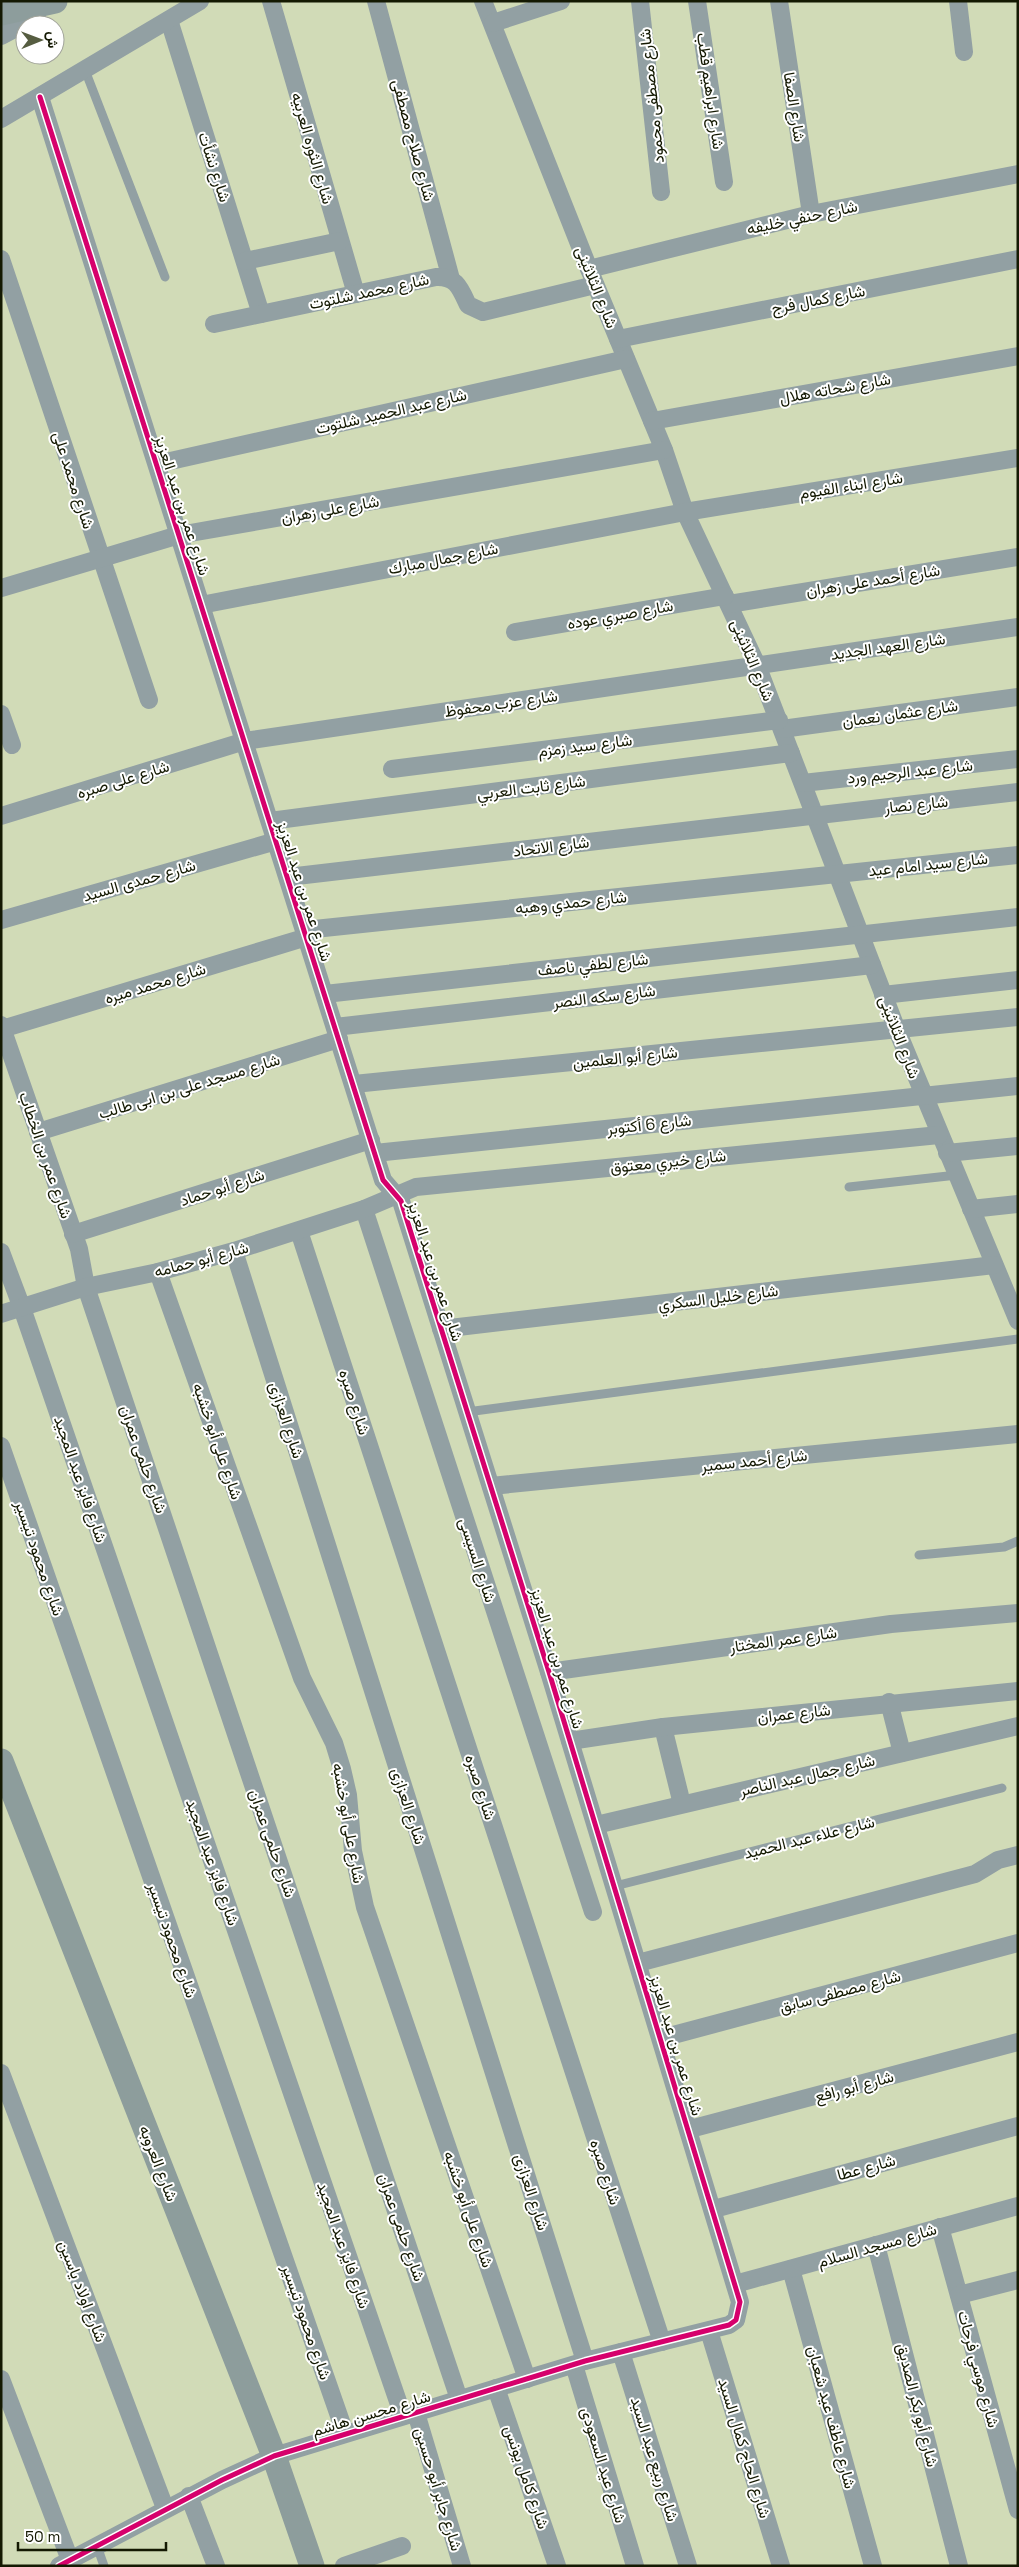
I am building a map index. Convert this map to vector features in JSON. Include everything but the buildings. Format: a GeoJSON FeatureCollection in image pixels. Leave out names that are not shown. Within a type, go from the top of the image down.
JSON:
{"type":"FeatureCollection","features":[{"type":"Feature","properties":{"kind":"street"},"geometry":{"type":"LineString","coordinates":[[1,119],[200,1]]}},
{"type":"Feature","properties":{"kind":"street","name":"شارع الثوره العربيه"},"geometry":{"type":"LineString","coordinates":[[271,1],[356,294]]}},
{"type":"Feature","properties":{"kind":"street","name":"شارع صلاح مصطفى"},"geometry":{"type":"LineString","coordinates":[[376,1],[451,279]]}},
{"type":"Feature","properties":{"kind":"street","name":"شارع الثلاثينى"},"geometry":{"type":"LineString","coordinates":[[483,1],[592,277],[664,450],[685,512],[757,665],[939,1135],[994,1265],[1011,1290],[1018,1321]]}},
{"type":"Feature","properties":{"kind":"street"},"geometry":{"type":"LineString","coordinates":[[493,23],[561,1]]}},
{"type":"Feature","properties":{"kind":"street","name":"شارع مصطفى محمود"},"geometry":{"type":"LineString","coordinates":[[640,1],[661,192]]}},
{"type":"Feature","properties":{"kind":"street","name":"شارع ابراهيم قطب"},"geometry":{"type":"LineString","coordinates":[[697,1],[724,182]]}},
{"type":"Feature","properties":{"kind":"street","name":"شارع الصفا"},"geometry":{"type":"LineString","coordinates":[[779,1],[810,214]]}},
{"type":"Feature","properties":{"kind":"street"},"geometry":{"type":"LineString","coordinates":[[958,1],[964,52]]}},
{"type":"Feature","properties":{"kind":"street"},"geometry":{"type":"LineString","coordinates":[[1,13],[46,9]]}},
{"type":"Feature","properties":{"kind":"street"},"geometry":{"type":"LineString","coordinates":[[1,36],[46,9]]}},
{"type":"Feature","properties":{"kind":"street","name":"شارع نشأت"},"geometry":{"type":"LineString","coordinates":[[169,20],[261,314]]}},
{"type":"Feature","properties":{"kind":"street","name":"شارع عمر بن عبد العزيز"},"geometry":{"type":"LineString","coordinates":[[40,97],[373,1147],[384,1180],[399,1196],[549,1672],[714,2209],[740,2302],[736,2320],[729,2325],[709,2331]]}},
{"type":"Feature","properties":{"kind":"street","name":"شارع حنفي خليفه"},"geometry":{"type":"LineString","coordinates":[[592,277],[810,214],[1018,174]]}},
{"type":"Feature","properties":{"kind":"street"},"geometry":{"type":"LineString","coordinates":[[245,261],[340,241]]}},
{"type":"Feature","properties":{"kind":"street","name":"شارع محمد على"},"geometry":{"type":"LineString","coordinates":[[1,259],[100,559],[149,700]]}},
{"type":"Feature","properties":{"kind":"street","name":"شارع كمال فرج"},"geometry":{"type":"LineString","coordinates":[[618,339],[1018,259]]}},
{"type":"Feature","properties":{"kind":"street","name":"شارع محمد شلتوت"},"geometry":{"type":"LineString","coordinates":[[214,324],[436,277],[451,279],[458,283],[468,305],[483,312],[592,277]]}},
{"type":"Feature","properties":{"kind":"street","name":"شارع شحاته هلال"},"geometry":{"type":"LineString","coordinates":[[652,421],[1018,356]]}},
{"type":"Feature","properties":{"kind":"street","name":"شارع عبد الحميد شلتوت"},"geometry":{"type":"LineString","coordinates":[[157,464],[626,359]]}},
{"type":"Feature","properties":{"kind":"street","name":"شارع على زهران"},"geometry":{"type":"LineString","coordinates":[[1,588],[179,535],[664,450]]}},
{"type":"Feature","properties":{"kind":"street","name":"شارع ابناء الفيوم"},"geometry":{"type":"LineString","coordinates":[[685,512],[1018,458]]}},
{"type":"Feature","properties":{"kind":"street","name":"شارع جمال مبارك"},"geometry":{"type":"LineString","coordinates":[[201,605],[685,512]]}},
{"type":"Feature","properties":{"kind":"street","name":"شارع أحمد على زهران"},"geometry":{"type":"LineString","coordinates":[[727,600],[1018,557]]}},
{"type":"Feature","properties":{"kind":"street","name":"شارع صبري عوده"},"geometry":{"type":"LineString","coordinates":[[514,632],[727,600]]}},
{"type":"Feature","properties":{"kind":"street","name":"شارع العهد الجديد"},"geometry":{"type":"LineString","coordinates":[[757,665],[1018,627]]}},
{"type":"Feature","properties":{"kind":"street","name":"شارع عزب محفوظ"},"geometry":{"type":"LineString","coordinates":[[245,741],[757,665]]}},
{"type":"Feature","properties":{"kind":"street","name":"شارع عثمان نعمان"},"geometry":{"type":"LineString","coordinates":[[780,724],[1018,697]]}},
{"type":"Feature","properties":{"kind":"street"},"geometry":{"type":"LineString","coordinates":[[1,714],[12,745]]}},
{"type":"Feature","properties":{"kind":"street","name":"شارع سيد زمزم"},"geometry":{"type":"LineString","coordinates":[[392,769],[780,724]]}},
{"type":"Feature","properties":{"kind":"street","name":"شارع على صبره"},"geometry":{"type":"LineString","coordinates":[[1,816],[245,741]]}},
{"type":"Feature","properties":{"kind":"street","name":"شارع ثابت العربي"},"geometry":{"type":"LineString","coordinates":[[270,821],[791,753]]}},
{"type":"Feature","properties":{"kind":"street","name":"شارع عبد الرحيم ورد"},"geometry":{"type":"LineString","coordinates":[[803,783],[1018,759]]}},
{"type":"Feature","properties":{"kind":"street","name":"شارع نصار"},"geometry":{"type":"LineString","coordinates":[[815,815],[1018,792]]}},
{"type":"Feature","properties":{"kind":"street","name":"شارع الاتحاد"},"geometry":{"type":"LineString","coordinates":[[288,877],[815,815]]}},
{"type":"Feature","properties":{"kind":"street","name":"شارع حمدى السيد"},"geometry":{"type":"LineString","coordinates":[[1,920],[276,841]]}},
{"type":"Feature","properties":{"kind":"street","name":"شارع سيد امام عيد"},"geometry":{"type":"LineString","coordinates":[[838,874],[1018,855]]}},
{"type":"Feature","properties":{"kind":"street","name":"شارع حمدي وهبه"},"geometry":{"type":"LineString","coordinates":[[306,934],[838,874]]}},
{"type":"Feature","properties":{"kind":"street","name":"شارع لطفي ناصف"},"geometry":{"type":"LineString","coordinates":[[325,994],[860,933],[1018,917]]}},
{"type":"Feature","properties":{"kind":"street","name":"شارع محمد ميره"},"geometry":{"type":"LineString","coordinates":[[2,1027],[306,934]]}},
{"type":"Feature","properties":{"kind":"street","name":"شارع سكه النصر"},"geometry":{"type":"LineString","coordinates":[[337,1033],[872,965]]}},
{"type":"Feature","properties":{"kind":"street"},"geometry":{"type":"LineString","coordinates":[[884,995],[1018,980]]}},
{"type":"Feature","properties":{"kind":"street","name":"شارع أبو العلمين"},"geometry":{"type":"LineString","coordinates":[[354,1084],[1018,1017]]}},
{"type":"Feature","properties":{"kind":"street","name":"شارع عمر بن الخطاب"},"geometry":{"type":"LineString","coordinates":[[2,1027],[79,1249],[86,1287]]}},
{"type":"Feature","properties":{"kind":"street","name":"شارع مسجد على بن ابى طالب"},"geometry":{"type":"LineString","coordinates":[[38,1132],[337,1033]]}},
{"type":"Feature","properties":{"kind":"street","name":"شارع 6 أكتوبر"},"geometry":{"type":"LineString","coordinates":[[373,1147],[1018,1086]]}},
{"type":"Feature","properties":{"kind":"street","name":"شارع خيري معتوق"},"geometry":{"type":"LineString","coordinates":[[399,1196],[416,1187],[427,1185],[939,1135]]}},
{"type":"Feature","properties":{"kind":"street"},"geometry":{"type":"LineString","coordinates":[[947,1153],[1018,1146]]}},
{"type":"Feature","properties":{"kind":"street","name":"شارع أبو حماد"},"geometry":{"type":"LineString","coordinates":[[73,1234],[373,1147]]}},
{"type":"Feature","properties":{"kind":"street","name":"شارع أبو حمامه"},"geometry":{"type":"LineString","coordinates":[[1,1314],[86,1287],[158,1272],[234,1251],[299,1231],[399,1196]]}},
{"type":"Feature","properties":{"kind":"street"},"geometry":{"type":"LineString","coordinates":[[970,1209],[1018,1204]]}},
{"type":"Feature","properties":{"kind":"street","name":"شارع السيسى"},"geometry":{"type":"LineString","coordinates":[[364,1209],[593,1912]]}},
{"type":"Feature","properties":{"kind":"street","name":"شارع صبره"},"geometry":{"type":"LineString","coordinates":[[299,1231],[662,2342]]}},
{"type":"Feature","properties":{"kind":"street","name":"شارع العزازى"},"geometry":{"type":"LineString","coordinates":[[234,1251],[580,2363]]}},
{"type":"Feature","properties":{"kind":"street","name":"شارع فايز عبد المجيد"},"geometry":{"type":"LineString","coordinates":[[1,1252],[409,2415]]}},
{"type":"Feature","properties":{"kind":"street","name":"شارع خليل السكري"},"geometry":{"type":"LineString","coordinates":[[441,1329],[994,1265]]}},
{"type":"Feature","properties":{"kind":"street","name":"شارع على أبو خشبه"},"geometry":{"type":"LineString","coordinates":[[158,1272],[302,1678],[334,1743],[342,1769],[349,1804],[354,1860],[365,1907],[527,2379]]}},
{"type":"Feature","properties":{"kind":"street","name":"شارع حلمى عمران"},"geometry":{"type":"LineString","coordinates":[[86,1287],[460,2399]]}},
{"type":"Feature","properties":{"kind":"street","name":"شارع أحمد سمير"},"geometry":{"type":"LineString","coordinates":[[491,1486],[1018,1434]]}},
{"type":"Feature","properties":{"kind":"street","name":"شارع محمود تيسير"},"geometry":{"type":"LineString","coordinates":[[1,1446],[345,2433]]}},
{"type":"Feature","properties":{"kind":"street","name":"شارع عمر المختار"},"geometry":{"type":"LineString","coordinates":[[549,1672],[891,1624],[1018,1612]]}},
{"type":"Feature","properties":{"kind":"street","name":"شارع عمران"},"geometry":{"type":"LineString","coordinates":[[570,1741],[663,1727],[889,1702],[1018,1691]]}},
{"type":"Feature","properties":{"kind":"street"},"geometry":{"type":"LineString","coordinates":[[889,1702],[902,1753]]}},
{"type":"Feature","properties":{"kind":"street","name":"شارع جمال عبد الناصر"},"geometry":{"type":"LineString","coordinates":[[596,1825],[1018,1726]]}},
{"type":"Feature","properties":{"kind":"street"},"geometry":{"type":"LineString","coordinates":[[663,1727],[682,1804]]}},
{"type":"Feature","properties":{"kind":"street","name":"شارع العروبه"},"geometry":{"type":"LineString","coordinates":[[1,1761],[274,2456],[312,2566]]}},
{"type":"Feature","properties":{"kind":"street"},"geometry":{"type":"LineString","coordinates":[[638,1962],[975,1874],[998,1860],[1018,1855]]}},
{"type":"Feature","properties":{"kind":"street","name":"شارع مصطفى سابق"},"geometry":{"type":"LineString","coordinates":[[662,2038],[1018,1943]]}},
{"type":"Feature","properties":{"kind":"street","name":"شارع أبو رافع"},"geometry":{"type":"LineString","coordinates":[[690,2130],[1018,2042]]}},
{"type":"Feature","properties":{"kind":"street","name":"شارع اولاد ياسين"},"geometry":{"type":"LineString","coordinates":[[1,2073],[165,2508]]}},
{"type":"Feature","properties":{"kind":"street","name":"شارع عطا"},"geometry":{"type":"LineString","coordinates":[[714,2209],[1018,2126]]}},
{"type":"Feature","properties":{"kind":"street","name":"شارع مسجد السلام"},"geometry":{"type":"LineString","coordinates":[[736,2284],[1018,2206]]}},
{"type":"Feature","properties":{"kind":"street","name":"شارع موسي فرحات"},"geometry":{"type":"LineString","coordinates":[[940,2227],[1018,2510]]}},
{"type":"Feature","properties":{"kind":"street","name":"شارع أبو بكر الصديق"},"geometry":{"type":"LineString","coordinates":[[876,2245],[959,2566]]}},
{"type":"Feature","properties":{"kind":"street","name":"شارع عاطف عيد شعبان"},"geometry":{"type":"LineString","coordinates":[[791,2269],[873,2566]]}},
{"type":"Feature","properties":{"kind":"street"},"geometry":{"type":"LineString","coordinates":[[959,2295],[1018,2280]]}},
{"type":"Feature","properties":{"kind":"street","name":"شارع محسن هاشم"},"geometry":{"type":"LineString","coordinates":[[64,2563],[165,2508],[274,2456],[580,2363],[709,2331]]}},
{"type":"Feature","properties":{"kind":"street","name":"شارع الحاج كمال السيد"},"geometry":{"type":"LineString","coordinates":[[709,2331],[782,2566]]}},
{"type":"Feature","properties":{"kind":"street","name":"شارع ربيع عبد السيد"},"geometry":{"type":"LineString","coordinates":[[621,2352],[688,2566]]}},
{"type":"Feature","properties":{"kind":"street","name":"شارع عيد السعودى"},"geometry":{"type":"LineString","coordinates":[[580,2363],[635,2566]]}},
{"type":"Feature","properties":{"kind":"street"},"geometry":{"type":"LineString","coordinates":[[1,2379],[64,2563]]}},
{"type":"Feature","properties":{"kind":"street","name":"شارع كامل يونس"},"geometry":{"type":"LineString","coordinates":[[496,2388],[558,2566]]}},
{"type":"Feature","properties":{"kind":"street","name":"شارع جابر أبو حسين"},"geometry":{"type":"LineString","coordinates":[[409,2415],[462,2566]]}},
{"type":"Feature","properties":{"kind":"street"},"geometry":{"type":"LineString","coordinates":[[189,2496],[216,2566]]}},
{"type":"Feature","properties":{"kind":"street"},"geometry":{"type":"LineString","coordinates":[[344,2566],[402,2546]]}},
{"type":"Feature","properties":{"kind":"lane"},"geometry":{"type":"LineString","coordinates":[[85,70],[165,277]]}},
{"type":"Feature","properties":{"kind":"lane"},"geometry":{"type":"LineString","coordinates":[[850,1187],[957,1176]]}},
{"type":"Feature","properties":{"kind":"lane"},"geometry":{"type":"LineString","coordinates":[[467,1412],[1018,1338]]}},
{"type":"Feature","properties":{"kind":"lane"},"geometry":{"type":"LineString","coordinates":[[918,1555],[986,1550],[1004,1547],[1018,1541]]}},
{"type":"Feature","properties":{"kind":"lane","name":"شارع علاء عبد الحميد"},"geometry":{"type":"LineString","coordinates":[[615,1886],[1002,1788]]}},
{"type":"Feature","properties":{"kind":"lane"},"geometry":{"type":"LineString","coordinates":[[97,2546],[104,2566]]}},
{"type":"Feature","properties":{"kind":"cycle path"},"geometry":{"type":"LineString","coordinates":[[40,97],[383,1180],[401,1201],[549,1672],[740,2302],[736,2320],[729,2325],[585,2361],[274,2456],[222,2480],[59,2566]]}}]}
